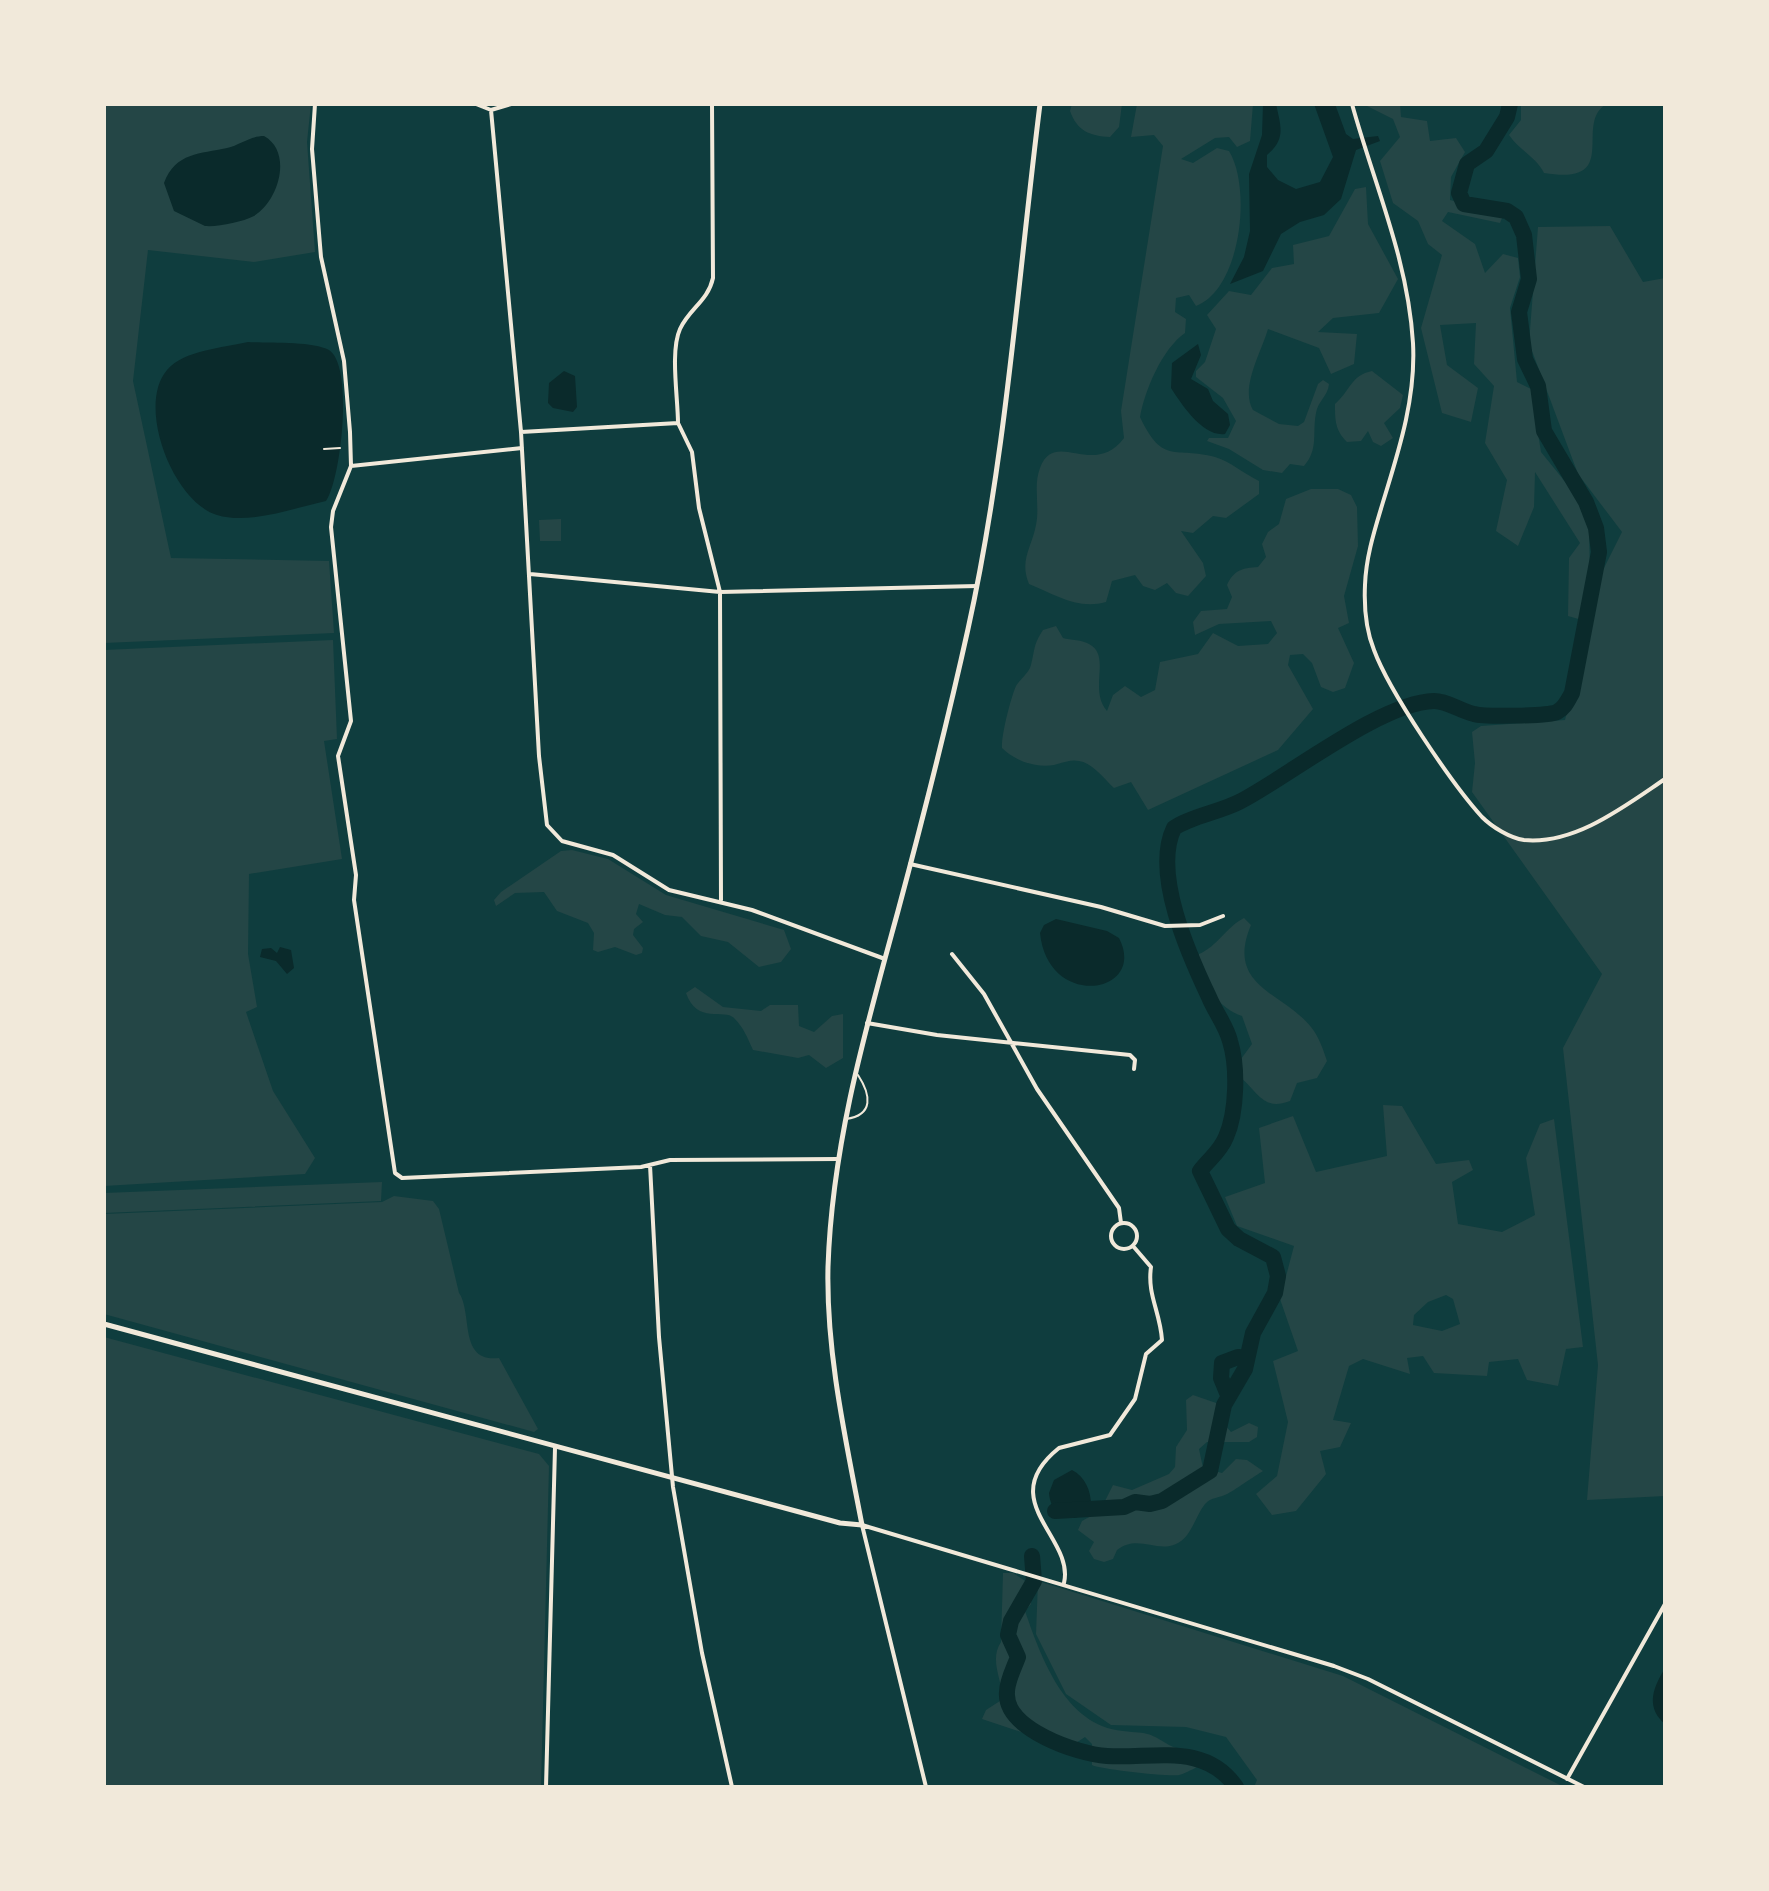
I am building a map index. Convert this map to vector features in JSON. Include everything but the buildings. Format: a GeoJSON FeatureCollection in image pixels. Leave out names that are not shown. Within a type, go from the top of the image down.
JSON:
{"type":"FeatureCollection","features":[{"type":"Feature","properties":{"kind":"street"},"geometry":{"type":"LineString","coordinates":[[315,104],[312,149],[321,257],[344,361],[351,466],[333,511],[331,527],[349,691],[350,730],[340,745],[338,756],[356,875],[353,887],[395,1173],[402,1178],[416,1178],[650,1165],[670,1160],[838,1159]]}},
{"type":"Feature","properties":{"kind":"street"},"geometry":{"type":"LineString","coordinates":[[476,104],[491,110],[511,104]]}},
{"type":"Feature","properties":{"kind":"street"},"geometry":{"type":"LineString","coordinates":[[712,104],[713,278],[707,296],[689,314],[676,340],[678,423],[692,452],[699,508],[720,592],[721,900]]}},
{"type":"Feature","properties":{"kind":"street"},"geometry":{"type":"LineString","coordinates":[[926,1787],[862,1525],[842,1419],[829,1301],[830,1238],[838,1159],[855,1070],[910,864],[977,586],[989,513],[1040,104]]}},
{"type":"Feature","properties":{"kind":"street"},"geometry":{"type":"LineString","coordinates":[[1352,104],[1403,262],[1413,346],[1413,376],[1405,427],[1373,535],[1365,581],[1365,604],[1374,651],[1421,731],[1484,819],[1520,840],[1565,836],[1591,824],[1665,779]]}},
{"type":"Feature","properties":{"kind":"street"},"geometry":{"type":"LineString","coordinates":[[491,110],[521,432],[539,756],[550,831],[562,841],[613,855],[669,890],[721,900],[885,959]]}},
{"type":"Feature","properties":{"kind":"street"},"geometry":{"type":"LineString","coordinates":[[521,432],[678,423]]}},
{"type":"Feature","properties":{"kind":"street"},"geometry":{"type":"LineString","coordinates":[[351,466],[522,448]]}},
{"type":"Feature","properties":{"kind":"street"},"geometry":{"type":"LineString","coordinates":[[530,574],[720,592],[977,586]]}},
{"type":"Feature","properties":{"kind":"street"},"geometry":{"type":"LineString","coordinates":[[910,864],[1101,907],[1165,926],[1200,925],[1223,916]]}},
{"type":"Feature","properties":{"kind":"street"},"geometry":{"type":"LineString","coordinates":[[952,954],[984,994],[1037,1089],[1119,1208],[1121,1223]]}},
{"type":"Feature","properties":{"kind":"street"},"geometry":{"type":"LineString","coordinates":[[867,1023],[1130,1055],[1135,1060],[1134,1069]]}},
{"type":"Feature","properties":{"kind":"street"},"geometry":{"type":"LineString","coordinates":[[650,1165],[659,1337],[673,1479],[702,1653],[732,1787]]}},
{"type":"Feature","properties":{"kind":"street"},"geometry":{"type":"LineString","coordinates":[[1121,1223],[1131,1224],[1137,1232],[1133,1246],[1123,1249],[1111,1239],[1113,1229],[1121,1223]]}},
{"type":"Feature","properties":{"kind":"street"},"geometry":{"type":"LineString","coordinates":[[1064,1584],[1067,1566],[1036,1509],[1035,1482],[1059,1448],[1110,1435],[1135,1399],[1146,1354],[1162,1340],[1160,1317],[1147,1283],[1151,1267],[1133,1246]]}},
{"type":"Feature","properties":{"kind":"street"},"geometry":{"type":"LineString","coordinates":[[104,1324],[555,1448],[840,1523],[862,1525],[1259,1641],[1368,1679],[1584,1787]]}},
{"type":"Feature","properties":{"kind":"street"},"geometry":{"type":"LineString","coordinates":[[546,1787],[555,1448]]}},
{"type":"Feature","properties":{"kind":"street"},"geometry":{"type":"LineString","coordinates":[[1567,1779],[1665,1604]]}},
{"type":"Feature","properties":{"kind":"lane"},"geometry":{"type":"LineString","coordinates":[[845,1120],[862,1115],[868,1108],[869,1099],[855,1070]]}},
{"type":"Feature","properties":{"kind":"path"},"geometry":{"type":"LineString","coordinates":[[324,449],[340,448]]}},
{"type":"Feature","properties":{"kind":"shaded area"},"geometry":{"type":"Polygon","coordinates":[[[104,104],[311,104],[307,142],[315,252],[254,262],[148,250],[133,381],[171,558],[329,561],[334,633],[104,643],[104,104]]]}},
{"type":"Feature","properties":{"kind":"shaded area"},"geometry":{"type":"Polygon","coordinates":[[[1072,104],[1122,104],[1119,127],[1110,137],[1085,131],[1073,118],[1070,111],[1072,104]]]}},
{"type":"Feature","properties":{"kind":"shaded area"},"geometry":{"type":"Polygon","coordinates":[[[1137,104],[1253,104],[1250,141],[1237,147],[1229,137],[1215,138],[1181,159],[1193,163],[1217,148],[1229,151],[1240,188],[1238,236],[1223,280],[1211,296],[1196,306],[1189,295],[1176,298],[1175,312],[1186,319],[1185,333],[1169,349],[1156,371],[1140,417],[1148,432],[1163,448],[1226,461],[1259,481],[1259,494],[1226,518],[1213,516],[1193,533],[1181,531],[1203,563],[1206,576],[1188,596],[1176,593],[1167,583],[1155,590],[1143,586],[1135,575],[1112,581],[1106,602],[1085,604],[1066,600],[1029,584],[1025,568],[1037,518],[1038,475],[1047,457],[1055,452],[1100,454],[1112,449],[1124,438],[1121,411],[1163,146],[1154,135],[1131,137],[1137,104]]]}},
{"type":"Feature","properties":{"kind":"shaded area"},"geometry":{"type":"Polygon","coordinates":[[[1263,104],[1276,104],[1280,126],[1280,138],[1267,155],[1267,167],[1278,180],[1296,189],[1320,182],[1333,157],[1314,104],[1335,104],[1346,134],[1353,139],[1378,136],[1380,141],[1356,150],[1341,199],[1324,215],[1300,222],[1281,234],[1263,271],[1230,284],[1244,257],[1250,231],[1249,174],[1262,135],[1263,104]]]}},
{"type":"Feature","properties":{"kind":"shaded area"},"geometry":{"type":"Polygon","coordinates":[[[1363,104],[1400,104],[1401,117],[1427,121],[1430,141],[1456,138],[1465,152],[1451,177],[1450,200],[1504,213],[1500,223],[1448,212],[1442,221],[1475,244],[1485,273],[1503,254],[1518,258],[1520,277],[1510,308],[1517,382],[1531,389],[1541,452],[1575,494],[1589,526],[1590,577],[1582,620],[1568,616],[1569,558],[1580,543],[1535,472],[1534,507],[1518,546],[1496,531],[1507,480],[1485,443],[1494,386],[1474,364],[1476,323],[1440,325],[1447,365],[1478,388],[1471,422],[1442,413],[1421,328],[1442,255],[1428,244],[1418,221],[1393,203],[1380,161],[1400,137],[1393,119],[1363,104]]]}},
{"type":"Feature","properties":{"kind":"shaded area"},"geometry":{"type":"Polygon","coordinates":[[[1521,104],[1606,104],[1597,114],[1590,162],[1582,171],[1568,175],[1544,173],[1537,162],[1513,140],[1509,135],[1521,120],[1521,104]]]}},
{"type":"Feature","properties":{"kind":"shaded area"},"geometry":{"type":"Polygon","coordinates":[[[264,136],[273,143],[280,164],[276,188],[263,209],[243,220],[211,226],[174,211],[164,183],[175,165],[190,156],[264,136]]]}},
{"type":"Feature","properties":{"kind":"shaded area"},"geometry":{"type":"Polygon","coordinates":[[[1366,187],[1368,224],[1398,279],[1379,313],[1333,318],[1318,332],[1357,334],[1354,364],[1331,374],[1319,348],[1268,329],[1250,381],[1253,410],[1279,424],[1298,426],[1304,422],[1318,384],[1323,380],[1329,384],[1317,409],[1309,460],[1304,466],[1290,464],[1282,473],[1263,470],[1229,449],[1207,441],[1209,438],[1228,438],[1236,421],[1223,398],[1196,377],[1196,371],[1205,362],[1216,329],[1207,315],[1229,291],[1251,295],[1272,268],[1294,264],[1293,245],[1329,236],[1355,189],[1366,187]]]}},
{"type":"Feature","properties":{"kind":"shaded area"},"geometry":{"type":"Polygon","coordinates":[[[1610,226],[1643,282],[1665,278],[1665,1496],[1587,1500],[1598,1365],[1563,1048],[1602,974],[1472,792],[1475,763],[1472,732],[1481,726],[1565,720],[1602,572],[1622,532],[1578,474],[1529,343],[1538,227],[1610,226]]]}},
{"type":"Feature","properties":{"kind":"shaded area"},"geometry":{"type":"Polygon","coordinates":[[[248,342],[322,347],[337,360],[343,399],[342,423],[336,470],[326,501],[272,514],[230,518],[201,507],[186,492],[174,473],[164,451],[156,406],[158,386],[167,370],[174,363],[194,354],[248,342]]]}},
{"type":"Feature","properties":{"kind":"shaded area"},"geometry":{"type":"Polygon","coordinates":[[[1198,344],[1201,355],[1191,379],[1208,389],[1213,401],[1228,414],[1230,425],[1225,434],[1217,434],[1201,425],[1171,388],[1172,363],[1198,344]]]}},
{"type":"Feature","properties":{"kind":"shaded area"},"geometry":{"type":"Polygon","coordinates":[[[564,371],[575,376],[577,407],[573,412],[553,408],[548,403],[549,383],[564,371]]]}},
{"type":"Feature","properties":{"kind":"shaded area"},"geometry":{"type":"Polygon","coordinates":[[[1372,371],[1403,395],[1400,408],[1384,423],[1393,438],[1381,446],[1373,442],[1368,431],[1361,441],[1347,442],[1336,420],[1335,404],[1359,376],[1372,371]]]}},
{"type":"Feature","properties":{"kind":"shaded area"},"geometry":{"type":"Polygon","coordinates":[[[1311,489],[1338,489],[1351,495],[1357,507],[1358,546],[1344,596],[1349,623],[1338,628],[1354,663],[1345,688],[1333,692],[1321,687],[1312,663],[1303,654],[1290,655],[1288,665],[1313,709],[1278,750],[1148,810],[1131,782],[1114,788],[1084,762],[1073,760],[1047,766],[1033,764],[1013,757],[1002,748],[1014,691],[1030,668],[1043,630],[1056,626],[1063,638],[1086,643],[1096,649],[1100,665],[1099,693],[1107,711],[1113,695],[1125,686],[1141,697],[1155,690],[1160,662],[1198,654],[1213,633],[1238,646],[1268,644],[1277,633],[1271,621],[1219,624],[1195,635],[1193,622],[1201,611],[1227,609],[1232,597],[1227,585],[1239,571],[1258,567],[1266,557],[1262,544],[1268,532],[1279,524],[1286,499],[1311,489]]]}},
{"type":"Feature","properties":{"kind":"shaded area"},"geometry":{"type":"Polygon","coordinates":[[[561,519],[561,541],[540,541],[539,520],[561,519]]]}},
{"type":"Feature","properties":{"kind":"shaded area"},"geometry":{"type":"Polygon","coordinates":[[[333,640],[337,739],[324,741],[342,859],[249,874],[248,954],[257,1007],[246,1012],[273,1091],[315,1158],[305,1174],[104,1186],[104,650],[333,640]]]}},
{"type":"Feature","properties":{"kind":"shaded area"},"geometry":{"type":"Polygon","coordinates":[[[572,850],[608,859],[666,895],[784,930],[791,949],[781,962],[759,967],[728,942],[701,936],[682,917],[665,915],[639,904],[636,914],[643,922],[634,929],[633,935],[643,948],[642,953],[636,955],[615,947],[598,952],[593,950],[594,933],[588,923],[557,911],[544,892],[515,893],[496,906],[494,900],[501,892],[561,851],[572,850]]]}},
{"type":"Feature","properties":{"kind":"shaded area"},"geometry":{"type":"Polygon","coordinates":[[[1244,918],[1251,925],[1245,946],[1245,962],[1251,975],[1311,1027],[1327,1061],[1317,1078],[1297,1083],[1290,1101],[1267,1102],[1241,1078],[1241,1059],[1252,1044],[1242,1016],[1217,1000],[1201,973],[1199,954],[1244,918]]]}},
{"type":"Feature","properties":{"kind":"shaded area"},"geometry":{"type":"Polygon","coordinates":[[[1056,919],[1107,931],[1119,938],[1124,957],[1120,972],[1109,982],[1093,986],[1076,984],[1060,975],[1047,958],[1040,933],[1044,925],[1056,919]]]}},
{"type":"Feature","properties":{"kind":"shaded area"},"geometry":{"type":"Polygon","coordinates":[[[280,947],[291,950],[294,968],[287,974],[276,961],[260,957],[262,949],[271,948],[277,953],[280,947]]]}},
{"type":"Feature","properties":{"kind":"shaded area"},"geometry":{"type":"Polygon","coordinates":[[[695,987],[723,1007],[761,1011],[770,1005],[798,1005],[799,1026],[814,1032],[832,1016],[843,1014],[843,1058],[826,1068],[809,1055],[798,1058],[753,1050],[734,1018],[703,1012],[691,1003],[686,993],[695,987]]]}},
{"type":"Feature","properties":{"kind":"shaded area"},"geometry":{"type":"Polygon","coordinates":[[[1383,1105],[1402,1106],[1436,1164],[1469,1160],[1473,1170],[1452,1182],[1458,1224],[1502,1232],[1535,1215],[1526,1158],[1540,1124],[1554,1119],[1583,1347],[1566,1349],[1558,1386],[1527,1380],[1518,1359],[1489,1362],[1487,1376],[1434,1373],[1423,1356],[1407,1358],[1410,1374],[1363,1359],[1349,1366],[1333,1420],[1351,1423],[1340,1447],[1320,1451],[1326,1474],[1296,1511],[1272,1515],[1256,1494],[1277,1476],[1288,1422],[1273,1361],[1298,1351],[1280,1299],[1294,1246],[1237,1226],[1225,1197],[1265,1183],[1259,1128],[1293,1116],[1316,1172],[1387,1156],[1383,1105]],[[1446,1295],[1428,1302],[1414,1315],[1413,1325],[1442,1331],[1460,1324],[1453,1299],[1446,1295]]]}},
{"type":"Feature","properties":{"kind":"shaded area"},"geometry":{"type":"Polygon","coordinates":[[[382,1182],[381,1201],[104,1213],[104,1193],[382,1182]]]}},
{"type":"Feature","properties":{"kind":"shaded area"},"geometry":{"type":"Polygon","coordinates":[[[394,1196],[433,1201],[439,1209],[472,1345],[477,1353],[499,1358],[538,1429],[534,1432],[104,1314],[104,1214],[382,1202],[394,1196]]]}},
{"type":"Feature","properties":{"kind":"shaded area"},"geometry":{"type":"Polygon","coordinates":[[[104,1337],[539,1454],[549,1466],[541,1787],[104,1787],[104,1337]]]}},
{"type":"Feature","properties":{"kind":"shaded area"},"geometry":{"type":"Polygon","coordinates":[[[1193,1395],[1222,1405],[1225,1425],[1231,1432],[1249,1423],[1258,1427],[1257,1437],[1249,1442],[1207,1442],[1199,1449],[1203,1468],[1222,1473],[1236,1459],[1247,1460],[1263,1471],[1230,1493],[1207,1502],[1186,1536],[1176,1544],[1132,1544],[1117,1550],[1113,1559],[1104,1562],[1094,1559],[1089,1551],[1094,1542],[1078,1530],[1082,1521],[1100,1511],[1113,1485],[1132,1490],[1169,1474],[1175,1467],[1176,1447],[1187,1430],[1186,1400],[1193,1395]]]}},
{"type":"Feature","properties":{"kind":"shaded area"},"geometry":{"type":"Polygon","coordinates":[[[1072,1470],[1087,1486],[1091,1509],[1071,1518],[1059,1514],[1049,1493],[1054,1480],[1072,1470]]]}},
{"type":"Feature","properties":{"kind":"shaded area"},"geometry":{"type":"Polygon","coordinates":[[[1003,1573],[1013,1573],[1030,1584],[1031,1604],[1025,1611],[1039,1648],[1058,1686],[1085,1717],[1103,1726],[1148,1734],[1190,1752],[1197,1757],[1197,1767],[1173,1775],[1097,1767],[1092,1765],[1092,1744],[1085,1737],[1062,1752],[1027,1734],[982,1719],[986,1710],[1003,1699],[996,1656],[1001,1642],[1003,1573]]]}},
{"type":"Feature","properties":{"kind":"shaded area"},"geometry":{"type":"Polygon","coordinates":[[[1038,1581],[1343,1676],[1564,1787],[1254,1787],[1257,1780],[1226,1737],[1186,1727],[1111,1725],[1066,1694],[1036,1634],[1038,1581]]]}},
{"type":"Feature","properties":{"kind":"shaded area"},"geometry":{"type":"Polygon","coordinates":[[[1665,1668],[1665,1724],[1655,1711],[1653,1697],[1665,1668]]]}},
{"type":"Feature","properties":{"kind":"waterway"},"geometry":{"type":"LineString","coordinates":[[1055,1511],[1124,1507],[1135,1502],[1150,1504],[1162,1501],[1210,1471],[1224,1405],[1245,1369],[1253,1333],[1275,1293],[1278,1276],[1273,1257],[1239,1239],[1228,1229],[1200,1171],[1221,1147],[1230,1127],[1235,1089],[1234,1063],[1228,1035],[1192,959],[1176,914],[1167,867],[1168,846],[1174,828],[1241,801],[1363,726],[1413,705],[1439,701],[1480,715],[1542,714],[1560,710],[1572,693],[1599,552],[1596,528],[1586,502],[1544,431],[1538,386],[1525,359],[1519,312],[1529,279],[1524,235],[1516,217],[1507,211],[1464,204],[1459,193],[1467,164],[1486,151],[1507,117],[1510,104]]}},
{"type":"Feature","properties":{"kind":"waterway"},"geometry":{"type":"LineString","coordinates":[[1228,1395],[1221,1378],[1222,1363],[1238,1357],[1246,1358]]}},
{"type":"Feature","properties":{"kind":"waterway"},"geometry":{"type":"LineString","coordinates":[[1032,1556],[1034,1581],[1011,1621],[1008,1635],[1018,1657],[1007,1692],[1009,1705],[1017,1717],[1029,1728],[1061,1745],[1094,1754],[1194,1758],[1223,1773],[1236,1787]]}}]}
